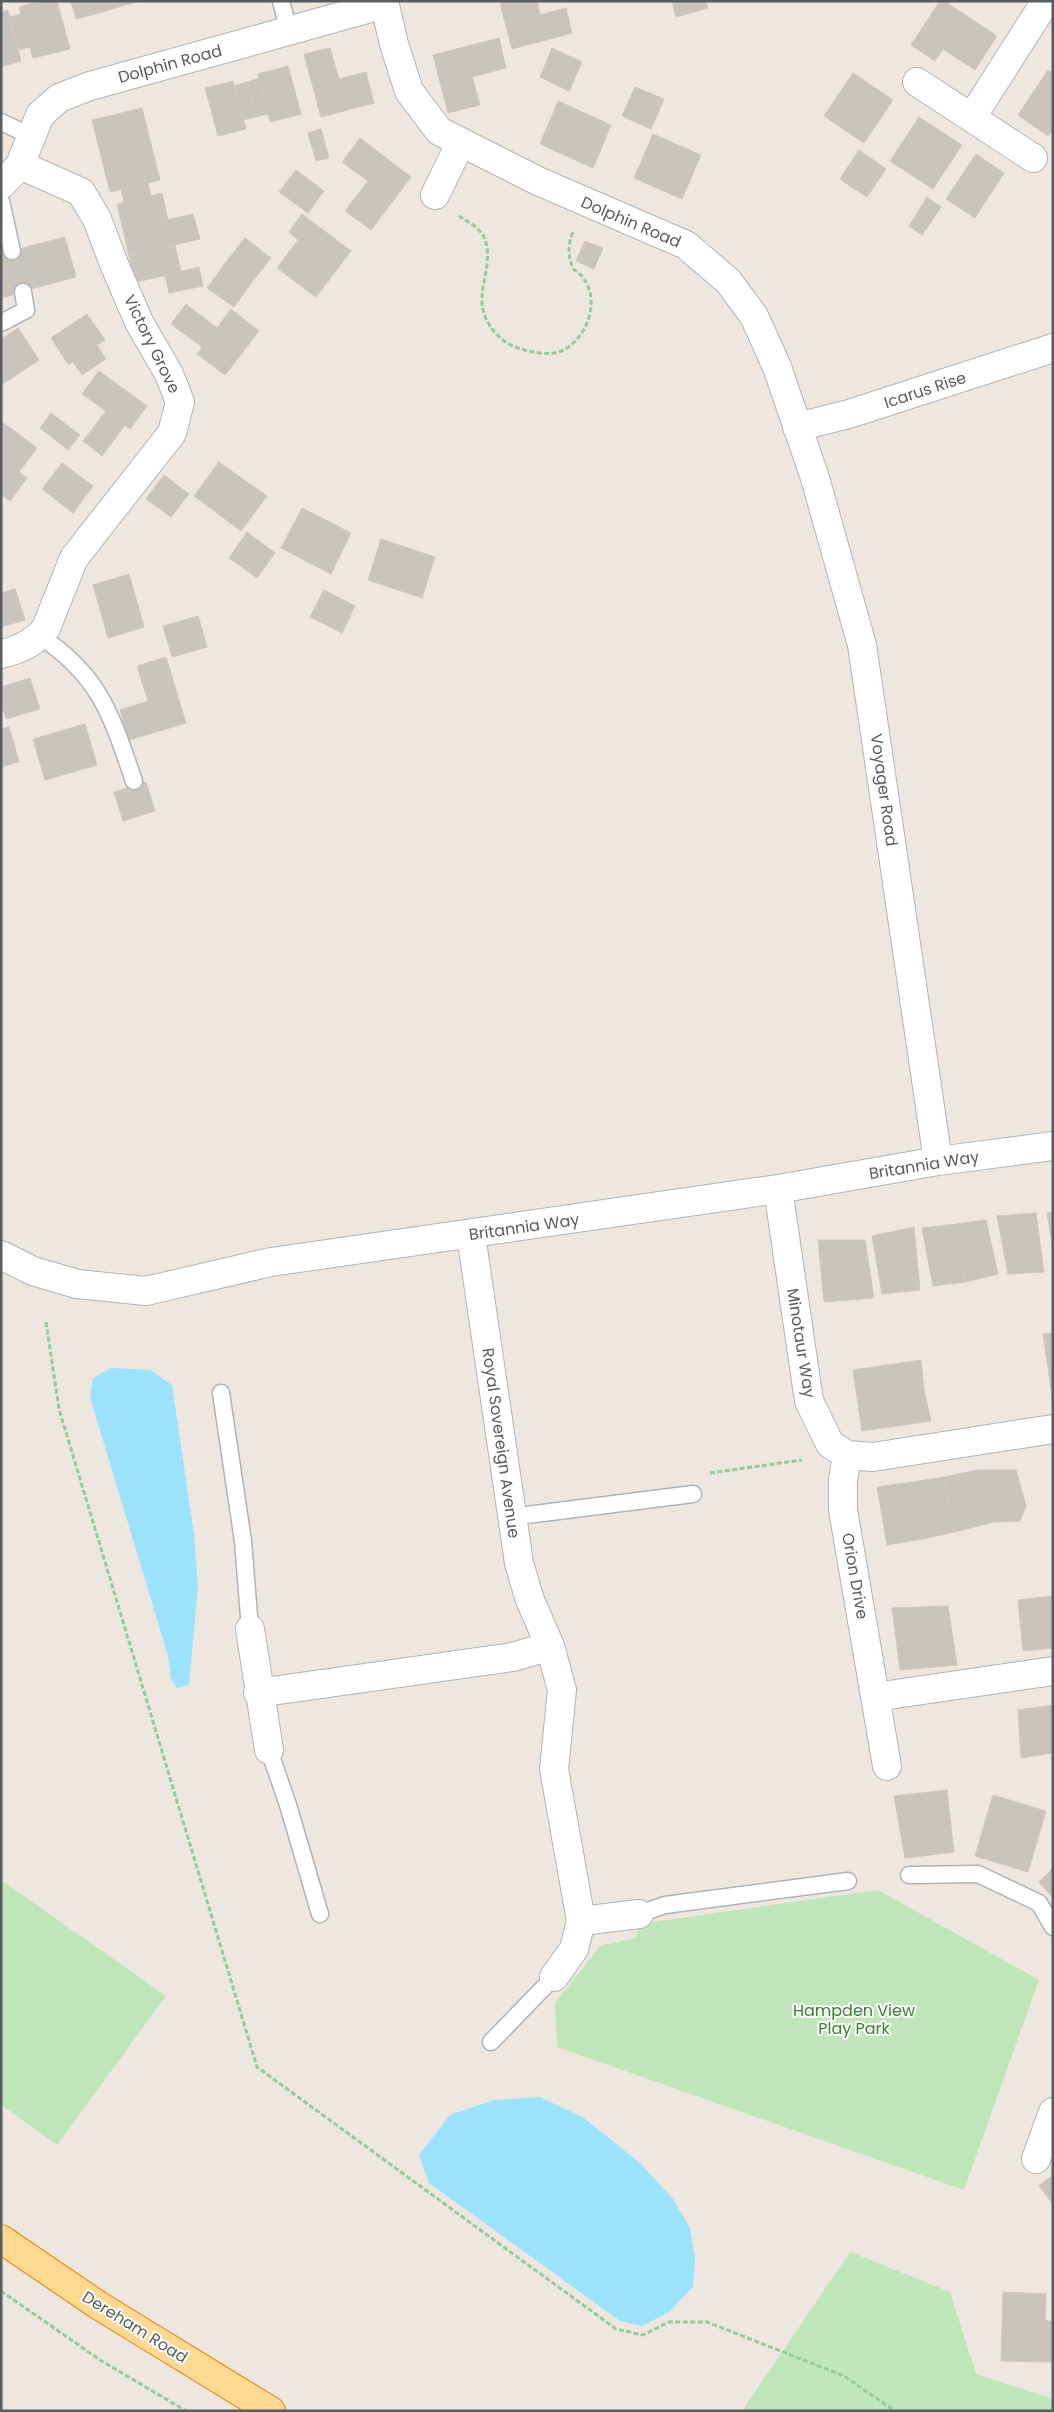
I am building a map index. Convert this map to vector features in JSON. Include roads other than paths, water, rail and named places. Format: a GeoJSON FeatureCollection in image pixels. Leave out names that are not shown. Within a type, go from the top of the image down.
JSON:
{"type":"FeatureCollection","features":[{"type":"Feature","properties":{"kind":"highway","name":"Dereham Road"},"geometry":{"type":"LineString","coordinates":[[1,2239],[98,2305],[271,2411]]}},
{"type":"Feature","properties":{"kind":"street"},"geometry":{"type":"LineString","coordinates":[[972,117],[1046,1]]}},
{"type":"Feature","properties":{"kind":"street","name":"Dolphin Road"},"geometry":{"type":"LineString","coordinates":[[1,185],[20,165],[40,115],[59,98],[90,86],[289,31],[384,2],[394,44],[409,91],[439,132],[538,181],[686,245],[728,281],[754,316],[777,367],[796,427]]}},
{"type":"Feature","properties":{"kind":"street"},"geometry":{"type":"LineString","coordinates":[[917,82],[1033,158]]}},
{"type":"Feature","properties":{"kind":"street"},"geometry":{"type":"LineString","coordinates":[[444,204],[461,142]]}},
{"type":"Feature","properties":{"kind":"street","name":"Victory Grove"},"geometry":{"type":"LineString","coordinates":[[1,654],[20,650],[40,636],[46,628],[74,558],[172,433],[180,402],[169,374],[140,322],[114,264],[97,219],[81,192],[20,165]]}},
{"type":"Feature","properties":{"kind":"street","name":"Icarus Rise"},"geometry":{"type":"LineString","coordinates":[[796,427],[849,414],[1053,348]]}},
{"type":"Feature","properties":{"kind":"street","name":"Voyager Road"},"geometry":{"type":"LineString","coordinates":[[796,427],[815,478],[862,645],[938,1161]]}},
{"type":"Feature","properties":{"kind":"street","name":"Britannia Way"},"geometry":{"type":"LineString","coordinates":[[1,1255],[33,1271],[77,1284],[146,1291],[271,1262],[778,1189],[938,1161],[1053,1146]]}},
{"type":"Feature","properties":{"kind":"street","name":"Minotaur Way"},"geometry":{"type":"LineString","coordinates":[[778,1189],[808,1402],[830,1444],[847,1456]]}},
{"type":"Feature","properties":{"kind":"street","name":"Royal Sovereign Avenue"},"geometry":{"type":"LineString","coordinates":[[471,1234],[519,1563],[530,1600],[550,1646],[562,1690],[554,1769],[581,1921],[574,1949],[554,1976]]}},
{"type":"Feature","properties":{"kind":"street"},"geometry":{"type":"LineString","coordinates":[[847,1456],[873,1457],[1053,1429]]}},
{"type":"Feature","properties":{"kind":"street","name":"Orion Drive"},"geometry":{"type":"LineString","coordinates":[[847,1456],[843,1480],[843,1510],[887,1766]]}},
{"type":"Feature","properties":{"kind":"street"},"geometry":{"type":"LineString","coordinates":[[250,1628],[258,1693],[269,1750]]}},
{"type":"Feature","properties":{"kind":"street"},"geometry":{"type":"LineString","coordinates":[[258,1693],[513,1657],[550,1646]]}},
{"type":"Feature","properties":{"kind":"street"},"geometry":{"type":"LineString","coordinates":[[875,1697],[1053,1672]]}},
{"type":"Feature","properties":{"kind":"street"},"geometry":{"type":"LineString","coordinates":[[581,1921],[639,1914]]}},
{"type":"Feature","properties":{"kind":"street"},"geometry":{"type":"LineString","coordinates":[[1036,2159],[1053,2112]]}},
{"type":"Feature","properties":{"kind":"lane"},"geometry":{"type":"LineString","coordinates":[[281,1],[289,31]]}},
{"type":"Feature","properties":{"kind":"lane"},"geometry":{"type":"LineString","coordinates":[[1,122],[31,136]]}},
{"type":"Feature","properties":{"kind":"lane"},"geometry":{"type":"LineString","coordinates":[[1,201],[12,251]]}},
{"type":"Feature","properties":{"kind":"lane"},"geometry":{"type":"LineString","coordinates":[[1,323],[26,310],[23,292]]}},
{"type":"Feature","properties":{"kind":"lane"},"geometry":{"type":"LineString","coordinates":[[40,636],[64,652],[94,684],[113,719],[134,781]]}},
{"type":"Feature","properties":{"kind":"lane"},"geometry":{"type":"LineString","coordinates":[[221,1393],[243,1541],[250,1628]]}},
{"type":"Feature","properties":{"kind":"lane"},"geometry":{"type":"LineString","coordinates":[[511,1517],[693,1494]]}},
{"type":"Feature","properties":{"kind":"lane"},"geometry":{"type":"LineString","coordinates":[[269,1750],[288,1804],[320,1914]]}},
{"type":"Feature","properties":{"kind":"lane"},"geometry":{"type":"LineString","coordinates":[[909,1875],[978,1874],[1039,1902],[1053,1927]]}},
{"type":"Feature","properties":{"kind":"lane"},"geometry":{"type":"LineString","coordinates":[[639,1914],[665,1905],[848,1881]]}},
{"type":"Feature","properties":{"kind":"lane"},"geometry":{"type":"LineString","coordinates":[[491,2042],[554,1976]]}},
{"type":"Feature","properties":{"kind":"water"},"geometry":{"type":"Polygon","coordinates":[[[111,1368],[150,1370],[172,1385],[194,1534],[198,1586],[189,1685],[177,1688],[171,1679],[168,1656],[90,1397],[93,1378],[111,1368]]]}},
{"type":"Feature","properties":{"kind":"water"},"geometry":{"type":"Polygon","coordinates":[[[540,2097],[584,2118],[641,2164],[673,2199],[690,2228],[695,2260],[693,2287],[669,2312],[642,2326],[620,2321],[429,2183],[419,2155],[450,2115],[494,2100],[540,2097]]]}},
{"type":"Feature","properties":{"kind":"park label","name":"Hampden View Play Park"},"geometry":{"type":"Point","coordinates":[854,2019]}}]}
